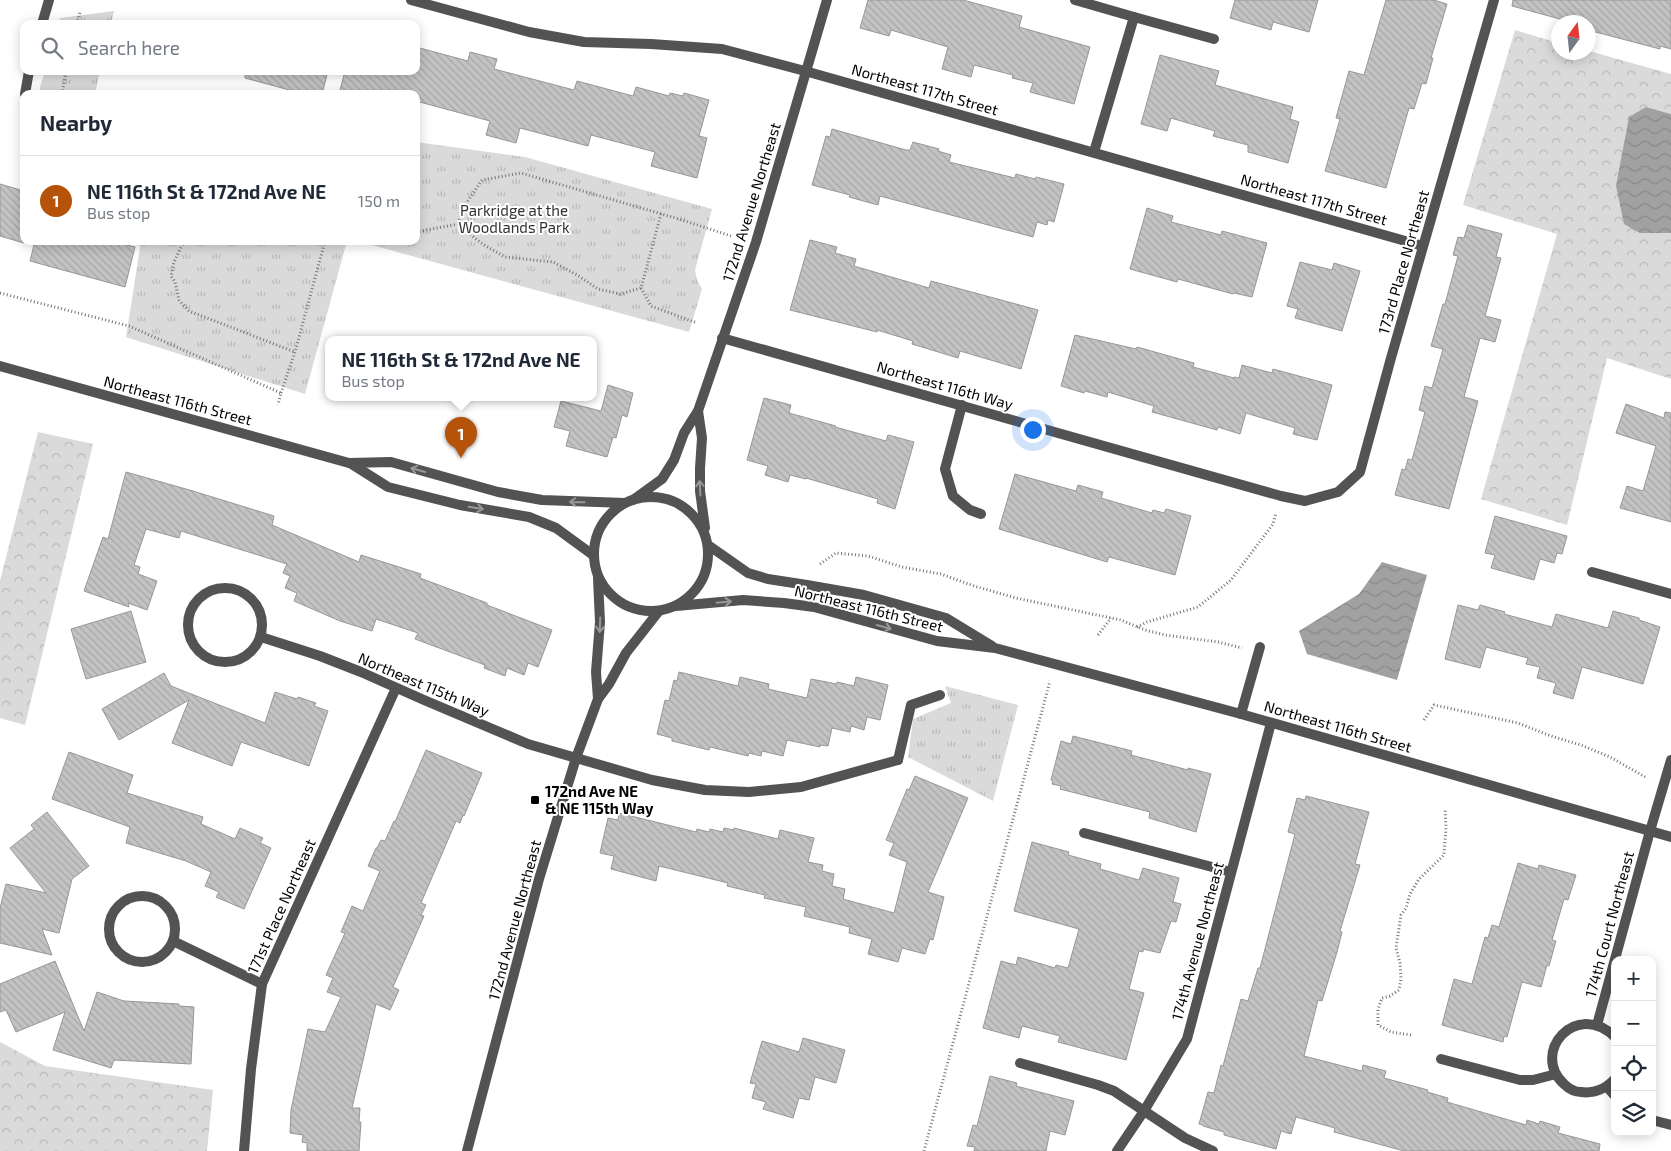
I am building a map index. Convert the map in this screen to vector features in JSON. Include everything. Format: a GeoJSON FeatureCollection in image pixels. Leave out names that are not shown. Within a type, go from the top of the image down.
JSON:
{"type":"FeatureCollection","features":[{"type":"Feature","properties":{"kind":"street"},"geometry":{"type":"LineString","coordinates":[[43,20],[49,0]]}},
{"type":"Feature","properties":{"kind":"street","name":"Northeast 117th Street"},"geometry":{"type":"LineString","coordinates":[[413,0],[529,32],[584,42],[722,49],[1423,246]]}},
{"type":"Feature","properties":{"kind":"street","name":"172nd Avenue Northeast"},"geometry":{"type":"LineString","coordinates":[[629,501],[662,479],[674,460],[684,433],[698,411],[756,242],[827,0]]}},
{"type":"Feature","properties":{"kind":"street"},"geometry":{"type":"LineString","coordinates":[[1075,0],[1214,39]]}},
{"type":"Feature","properties":{"kind":"street","name":"173rd Place Northeast"},"geometry":{"type":"LineString","coordinates":[[1305,501],[1338,492],[1360,472],[1494,0]]}},
{"type":"Feature","properties":{"kind":"street"},"geometry":{"type":"LineString","coordinates":[[1094,152],[1134,17]]}},
{"type":"Feature","properties":{"kind":"street"},"geometry":{"type":"LineString","coordinates":[[26,90],[28,75]]}},
{"type":"Feature","properties":{"kind":"street","name":"Northeast 116th Way"},"geometry":{"type":"LineString","coordinates":[[722,338],[1281,496],[1305,501]]}},
{"type":"Feature","properties":{"kind":"street","name":"Northeast 116th Street"},"geometry":{"type":"LineString","coordinates":[[0,366],[349,463],[388,487],[460,505],[529,517],[556,528],[593,555]]}},
{"type":"Feature","properties":{"kind":"street"},"geometry":{"type":"LineString","coordinates":[[962,405],[945,469],[953,496],[970,510],[981,514]]}},
{"type":"Feature","properties":{"kind":"street","name":"172nd Avenue Northeast"},"geometry":{"type":"LineString","coordinates":[[698,411],[702,438],[700,491],[707,541]]}},
{"type":"Feature","properties":{"kind":"street","name":"Northeast 116th Street"},"geometry":{"type":"LineString","coordinates":[[349,463],[392,462],[498,492],[542,500],[629,501]]}},
{"type":"Feature","properties":{"kind":"street"},"geometry":{"type":"LineString","coordinates":[[651,497],[669,499],[685,508],[698,521],[707,541],[708,560],[705,574],[698,588],[676,606],[659,611],[640,610],[622,604],[608,592],[598,577],[593,555],[597,534],[608,515],[629,501],[651,497]]}},
{"type":"Feature","properties":{"kind":"street","name":"Northeast 116th Street"},"geometry":{"type":"LineString","coordinates":[[707,541],[748,573],[768,579],[807,584],[864,596],[946,618],[995,648]]}},
{"type":"Feature","properties":{"kind":"street"},"geometry":{"type":"LineString","coordinates":[[1592,572],[1671,594]]}},
{"type":"Feature","properties":{"kind":"street","name":"172nd Avenue Northeast"},"geometry":{"type":"LineString","coordinates":[[598,577],[600,622],[596,672],[598,699]]}},
{"type":"Feature","properties":{"kind":"street"},"geometry":{"type":"LineString","coordinates":[[217,588],[232,588],[245,593],[254,601],[261,612],[263,625],[261,637],[256,648],[246,657],[233,662],[210,660],[199,652],[189,636],[188,618],[190,611],[197,600],[205,593],[217,588]]}},
{"type":"Feature","properties":{"kind":"street","name":"Northeast 116th Street"},"geometry":{"type":"LineString","coordinates":[[676,606],[743,600],[784,603],[814,607],[937,642],[995,648],[1241,714],[1671,837]]}},
{"type":"Feature","properties":{"kind":"street","name":"172nd Avenue Northeast"},"geometry":{"type":"LineString","coordinates":[[468,1151],[540,879],[576,758],[598,699],[609,684],[626,653],[659,611]]}},
{"type":"Feature","properties":{"kind":"street","name":"Northeast 115th Way"},"geometry":{"type":"LineString","coordinates":[[261,637],[320,656],[528,744],[652,780],[704,790],[749,792],[801,787],[898,760],[911,705],[940,695]]}},
{"type":"Feature","properties":{"kind":"street"},"geometry":{"type":"LineString","coordinates":[[1241,714],[1259,650]]}},
{"type":"Feature","properties":{"kind":"street","name":"171st Place Northeast"},"geometry":{"type":"LineString","coordinates":[[244,1151],[262,984],[396,688]]}},
{"type":"Feature","properties":{"kind":"street","name":"174th Avenue Northeast"},"geometry":{"type":"LineString","coordinates":[[1117,1151],[1144,1111],[1187,1039],[1271,723]]}},
{"type":"Feature","properties":{"kind":"street","name":"174th Court Northeast"},"geometry":{"type":"LineString","coordinates":[[1597,1025],[1671,760]]}},
{"type":"Feature","properties":{"kind":"street"},"geometry":{"type":"LineString","coordinates":[[1084,833],[1231,872]]}},
{"type":"Feature","properties":{"kind":"street"},"geometry":{"type":"LineString","coordinates":[[134,896],[150,897],[158,900],[172,915],[175,927],[173,941],[170,949],[156,960],[141,963],[125,959],[112,947],[108,932],[110,916],[120,903],[134,896]]}},
{"type":"Feature","properties":{"kind":"street"},"geometry":{"type":"LineString","coordinates":[[173,941],[262,984]]}},
{"type":"Feature","properties":{"kind":"street"},"geometry":{"type":"LineString","coordinates":[[1611,1034],[1597,1025],[1575,1026],[1558,1039],[1552,1059],[1559,1080],[1577,1092],[1599,1091],[1611,1083]]}},
{"type":"Feature","properties":{"kind":"street"},"geometry":{"type":"LineString","coordinates":[[1441,1059],[1520,1080],[1533,1080],[1556,1074]]}},
{"type":"Feature","properties":{"kind":"street"},"geometry":{"type":"LineString","coordinates":[[1020,1063],[1098,1085],[1114,1092],[1185,1138],[1213,1151]]}},
{"type":"Feature","properties":{"kind":"street"},"geometry":{"type":"LineString","coordinates":[[1607,1087],[1611,1092]]}},
{"type":"Feature","properties":{"kind":"street"},"geometry":{"type":"LineString","coordinates":[[1656,1121],[1671,1125]]}},
{"type":"Feature","properties":{"kind":"path"},"geometry":{"type":"LineString","coordinates":[[79,20],[80,12]]}},
{"type":"Feature","properties":{"kind":"path"},"geometry":{"type":"LineString","coordinates":[[61,90],[65,75]]}},
{"type":"Feature","properties":{"kind":"path"},"geometry":{"type":"LineString","coordinates":[[458,224],[463,208],[482,180],[521,173],[731,236]]}},
{"type":"Feature","properties":{"kind":"path"},"geometry":{"type":"LineString","coordinates":[[661,214],[641,288],[651,306],[697,323]]}},
{"type":"Feature","properties":{"kind":"path"},"geometry":{"type":"LineString","coordinates":[[420,231],[458,224]]}},
{"type":"Feature","properties":{"kind":"path"},"geometry":{"type":"LineString","coordinates":[[458,224],[481,243],[505,257],[553,262],[578,275],[598,290],[620,294],[641,288]]}},
{"type":"Feature","properties":{"kind":"path"},"geometry":{"type":"LineString","coordinates":[[182,245],[174,262],[171,276],[175,282],[179,300],[189,310],[295,352]]}},
{"type":"Feature","properties":{"kind":"path"},"geometry":{"type":"LineString","coordinates":[[278,405],[295,352],[324,245]]}},
{"type":"Feature","properties":{"kind":"path"},"geometry":{"type":"LineString","coordinates":[[0,293],[128,326],[281,393]]}},
{"type":"Feature","properties":{"kind":"path"},"geometry":{"type":"LineString","coordinates":[[1137,627],[1147,622],[1198,607],[1230,580],[1274,524],[1281,496]]}},
{"type":"Feature","properties":{"kind":"path"},"geometry":{"type":"LineString","coordinates":[[820,564],[836,553],[868,556],[902,567],[941,574],[1016,598],[1121,620],[1165,635],[1259,650]]}},
{"type":"Feature","properties":{"kind":"path"},"geometry":{"type":"LineString","coordinates":[[1098,635],[1111,618]]}},
{"type":"Feature","properties":{"kind":"path"},"geometry":{"type":"LineString","coordinates":[[924,1151],[1054,664]]}},
{"type":"Feature","properties":{"kind":"path"},"geometry":{"type":"LineString","coordinates":[[1424,720],[1434,705],[1518,723],[1596,751],[1640,774]]}},
{"type":"Feature","properties":{"kind":"path"},"geometry":{"type":"LineString","coordinates":[[1411,1035],[1391,1032],[1378,1025],[1378,1009],[1382,998],[1390,996],[1399,990],[1401,979],[1400,963],[1396,948],[1401,915],[1406,908],[1410,894],[1419,880],[1444,854],[1445,809]]}},
{"type":"Feature","properties":{"kind":"green space"},"geometry":{"type":"Polygon","coordinates":[[[114,11],[112,20],[60,20],[60,18],[114,11]]]}},
{"type":"Feature","properties":{"kind":"green space"},"geometry":{"type":"Polygon","coordinates":[[[1515,30],[1551,41],[1551,60],[1596,60],[1596,53],[1671,74],[1671,114],[1646,107],[1641,233],[1671,233],[1671,379],[1607,358],[1567,525],[1481,499],[1557,234],[1463,205],[1515,30]]]}},
{"type":"Feature","properties":{"kind":"green space"},"geometry":{"type":"Polygon","coordinates":[[[44,75],[99,75],[96,90],[40,90],[44,75]]]}},
{"type":"Feature","properties":{"kind":"green space","name":"Parkridge at the Woodlands Park"},"geometry":{"type":"Polygon","coordinates":[[[420,143],[525,157],[712,209],[695,270],[697,280],[702,289],[689,332],[372,245],[420,245],[420,143]]]}},
{"type":"Feature","properties":{"kind":"green space"},"geometry":{"type":"Polygon","coordinates":[[[140,245],[346,245],[305,394],[126,337],[140,245]]]}},
{"type":"Feature","properties":{"kind":"green space"},"geometry":{"type":"Polygon","coordinates":[[[38,432],[93,444],[25,725],[0,718],[0,581],[38,432]]]}},
{"type":"Feature","properties":{"kind":"green space"},"geometry":{"type":"Polygon","coordinates":[[[945,686],[1018,705],[993,801],[908,757],[913,719],[951,703],[945,686]]]}},
{"type":"Feature","properties":{"kind":"green space"},"geometry":{"type":"Polygon","coordinates":[[[0,1042],[45,1066],[213,1090],[207,1151],[0,1151],[0,1042]]]}},
{"type":"Feature","properties":{"kind":"water"},"geometry":{"type":"Polygon","coordinates":[[[1646,107],[1671,114],[1671,233],[1640,233],[1624,224],[1616,186],[1629,117],[1646,107]]]}},
{"type":"Feature","properties":{"kind":"water"},"geometry":{"type":"Polygon","coordinates":[[[1382,562],[1427,575],[1397,680],[1307,654],[1299,631],[1359,594],[1382,562]]]}},
{"type":"Feature","properties":{"kind":"building"},"geometry":{"type":"Polygon","coordinates":[[[868,0],[963,0],[1022,16],[1019,27],[1090,47],[1074,104],[1030,92],[1033,83],[1012,78],[1013,75],[974,65],[971,77],[942,69],[948,47],[891,30],[889,36],[860,28],[868,0]]]}},
{"type":"Feature","properties":{"kind":"building"},"geometry":{"type":"Polygon","coordinates":[[[1235,0],[1318,0],[1309,32],[1273,22],[1271,30],[1230,18],[1235,0]]]}},
{"type":"Feature","properties":{"kind":"building"},"geometry":{"type":"Polygon","coordinates":[[[1386,0],[1434,0],[1447,4],[1431,58],[1433,58],[1426,84],[1422,83],[1414,109],[1409,108],[1386,188],[1325,171],[1340,119],[1336,118],[1349,71],[1364,75],[1386,0]]]}},
{"type":"Feature","properties":{"kind":"building"},"geometry":{"type":"Polygon","coordinates":[[[1513,0],[1671,0],[1671,49],[1660,46],[1660,49],[1596,32],[1596,15],[1551,15],[1551,17],[1512,6],[1513,0]]]}},
{"type":"Feature","properties":{"kind":"building"},"geometry":{"type":"Polygon","coordinates":[[[420,48],[468,61],[470,52],[497,59],[494,69],[574,90],[577,81],[633,96],[636,87],[669,96],[670,93],[683,96],[684,93],[709,100],[699,136],[707,138],[697,178],[651,166],[655,152],[591,135],[588,146],[520,128],[516,143],[486,135],[490,121],[420,102],[420,90],[340,90],[344,75],[420,75],[420,48]]]}},
{"type":"Feature","properties":{"kind":"building"},"geometry":{"type":"Polygon","coordinates":[[[1160,55],[1219,71],[1215,85],[1293,107],[1290,119],[1299,122],[1288,163],[1248,152],[1248,145],[1213,136],[1215,131],[1171,118],[1167,131],[1141,124],[1160,55]]]}},
{"type":"Feature","properties":{"kind":"building"},"geometry":{"type":"Polygon","coordinates":[[[245,75],[327,75],[323,90],[289,90],[245,78],[245,75]]]}},
{"type":"Feature","properties":{"kind":"building"},"geometry":{"type":"Polygon","coordinates":[[[832,129],[906,150],[910,150],[913,142],[939,149],[938,151],[951,155],[949,162],[1015,178],[1016,174],[1064,184],[1054,222],[1048,220],[1047,225],[1037,222],[1033,237],[880,196],[878,205],[812,185],[826,136],[830,137],[832,129]]]}},
{"type":"Feature","properties":{"kind":"building"},"geometry":{"type":"Polygon","coordinates":[[[0,184],[20,190],[20,242],[0,236],[0,184]]]}},
{"type":"Feature","properties":{"kind":"building"},"geometry":{"type":"Polygon","coordinates":[[[1147,208],[1173,216],[1171,222],[1221,235],[1222,231],[1267,243],[1252,297],[1233,294],[1178,279],[1177,282],[1130,269],[1147,208]]]}},
{"type":"Feature","properties":{"kind":"building"},"geometry":{"type":"Polygon","coordinates":[[[1468,225],[1502,234],[1496,257],[1501,258],[1485,316],[1501,320],[1495,342],[1480,338],[1464,397],[1478,401],[1449,509],[1395,495],[1402,469],[1405,470],[1408,459],[1412,460],[1425,412],[1419,410],[1425,386],[1432,388],[1443,349],[1431,346],[1458,256],[1453,255],[1458,237],[1464,238],[1468,225]]]}},
{"type":"Feature","properties":{"kind":"building"},"geometry":{"type":"Polygon","coordinates":[[[810,240],[837,247],[835,253],[856,259],[854,266],[929,288],[931,281],[1038,310],[1021,369],[960,351],[958,358],[912,344],[913,341],[877,330],[877,332],[790,310],[810,240]]]}},
{"type":"Feature","properties":{"kind":"building"},"geometry":{"type":"Polygon","coordinates":[[[34,245],[127,245],[135,247],[125,287],[30,261],[34,245]]]}},
{"type":"Feature","properties":{"kind":"building"},"geometry":{"type":"Polygon","coordinates":[[[1300,262],[1332,270],[1334,263],[1360,271],[1342,331],[1295,318],[1298,309],[1287,306],[1300,262]]]}},
{"type":"Feature","properties":{"kind":"building"},"geometry":{"type":"Polygon","coordinates":[[[1075,335],[1136,349],[1137,347],[1194,363],[1193,367],[1234,378],[1239,378],[1242,365],[1272,373],[1273,369],[1332,385],[1317,440],[1293,434],[1295,428],[1246,413],[1240,434],[1218,427],[1217,430],[1152,412],[1154,406],[1108,392],[1107,397],[1061,386],[1075,335]]]}},
{"type":"Feature","properties":{"kind":"building"},"geometry":{"type":"Polygon","coordinates":[[[608,385],[633,393],[627,417],[622,415],[616,438],[613,437],[607,457],[566,446],[570,431],[554,427],[561,401],[601,411],[608,385]]]}},
{"type":"Feature","properties":{"kind":"building"},"geometry":{"type":"Polygon","coordinates":[[[764,398],[791,405],[789,413],[835,427],[886,441],[888,435],[914,442],[895,509],[877,503],[878,499],[806,478],[790,475],[788,482],[765,475],[768,466],[747,460],[764,398]]]}},
{"type":"Feature","properties":{"kind":"building"},"geometry":{"type":"Polygon","coordinates":[[[1626,404],[1664,418],[1665,412],[1671,413],[1671,522],[1620,508],[1627,486],[1643,491],[1656,446],[1616,433],[1626,404]]]}},
{"type":"Feature","properties":{"kind":"building"},"geometry":{"type":"Polygon","coordinates":[[[126,472],[274,516],[272,525],[359,562],[361,555],[421,574],[420,578],[552,630],[538,667],[528,663],[524,675],[507,668],[505,676],[484,668],[485,665],[415,639],[418,633],[376,619],[372,631],[340,621],[294,601],[297,593],[285,588],[290,576],[283,573],[287,564],[181,531],[179,538],[146,529],[134,565],[140,567],[138,574],[157,581],[147,610],[128,603],[129,607],[84,591],[103,537],[108,539],[126,472]]]}},
{"type":"Feature","properties":{"kind":"building"},"geometry":{"type":"Polygon","coordinates":[[[1015,474],[1076,491],[1078,485],[1103,492],[1101,498],[1152,513],[1153,510],[1164,513],[1166,509],[1191,516],[1175,575],[1109,557],[1107,562],[999,529],[1015,474]]]}},
{"type":"Feature","properties":{"kind":"building"},"geometry":{"type":"Polygon","coordinates":[[[1495,516],[1567,536],[1562,554],[1557,553],[1554,563],[1540,559],[1534,580],[1491,568],[1495,555],[1485,553],[1495,516]]]}},
{"type":"Feature","properties":{"kind":"building"},"geometry":{"type":"Polygon","coordinates":[[[1458,605],[1478,610],[1480,605],[1505,612],[1504,614],[1552,627],[1556,614],[1608,628],[1613,611],[1639,618],[1639,620],[1660,627],[1643,684],[1582,667],[1573,699],[1553,693],[1556,683],[1537,678],[1540,667],[1526,664],[1528,658],[1486,647],[1480,668],[1445,659],[1458,605]]]}},
{"type":"Feature","properties":{"kind":"building"},"geometry":{"type":"Polygon","coordinates":[[[131,611],[146,662],[86,679],[71,629],[131,611]]]}},
{"type":"Feature","properties":{"kind":"building"},"geometry":{"type":"Polygon","coordinates":[[[679,672],[738,686],[740,677],[769,684],[768,689],[807,698],[811,679],[854,686],[856,677],[888,685],[880,720],[867,717],[864,730],[851,726],[850,732],[832,728],[828,746],[820,745],[820,747],[787,740],[783,756],[762,751],[761,756],[749,753],[748,756],[710,747],[709,750],[672,741],[672,738],[657,734],[665,700],[669,701],[674,680],[677,681],[679,672]]]}},
{"type":"Feature","properties":{"kind":"building"},"geometry":{"type":"Polygon","coordinates":[[[164,673],[171,686],[265,723],[275,692],[316,703],[314,706],[328,711],[309,766],[241,742],[232,766],[172,743],[189,700],[119,740],[102,709],[164,673]]]}},
{"type":"Feature","properties":{"kind":"building"},"geometry":{"type":"Polygon","coordinates":[[[1073,736],[1132,751],[1131,755],[1211,774],[1196,832],[1149,818],[1150,812],[1060,789],[1061,786],[1052,784],[1053,781],[1051,780],[1061,741],[1071,744],[1073,736]]]}},
{"type":"Feature","properties":{"kind":"building"},"geometry":{"type":"Polygon","coordinates":[[[426,750],[482,773],[464,816],[460,823],[456,821],[421,903],[426,905],[421,915],[424,916],[393,987],[399,990],[390,1010],[376,1004],[352,1108],[360,1108],[359,1151],[307,1151],[307,1143],[302,1142],[303,1135],[290,1133],[291,1110],[308,1029],[325,1032],[341,997],[327,992],[333,978],[326,975],[345,933],[341,932],[352,906],[363,911],[380,871],[368,866],[376,848],[381,840],[385,841],[395,822],[426,750]]]}},
{"type":"Feature","properties":{"kind":"building"},"geometry":{"type":"Polygon","coordinates":[[[69,752],[133,775],[127,793],[203,817],[201,824],[235,839],[240,828],[263,838],[260,843],[271,848],[244,909],[216,897],[219,892],[205,886],[211,872],[186,861],[126,843],[130,827],[52,799],[69,752]]]}},
{"type":"Feature","properties":{"kind":"building"},"geometry":{"type":"Polygon","coordinates":[[[915,776],[968,798],[928,892],[944,897],[933,940],[930,939],[925,954],[902,948],[898,962],[868,954],[872,939],[849,933],[850,927],[804,916],[806,907],[764,898],[765,895],[727,886],[728,883],[659,866],[656,881],[611,869],[614,856],[600,853],[608,818],[618,820],[619,813],[696,832],[697,829],[709,832],[710,829],[723,832],[724,828],[734,830],[734,828],[778,839],[780,830],[814,838],[808,862],[823,865],[822,871],[834,874],[832,886],[845,889],[843,899],[894,913],[907,862],[889,855],[894,843],[886,840],[907,789],[909,790],[915,776]]]}},
{"type":"Feature","properties":{"kind":"building"},"geometry":{"type":"Polygon","coordinates":[[[1306,796],[1369,812],[1355,864],[1360,865],[1340,931],[1342,932],[1337,952],[1322,1001],[1318,1000],[1304,1056],[1362,1071],[1363,1065],[1386,1071],[1384,1078],[1428,1090],[1427,1092],[1448,1098],[1447,1102],[1526,1125],[1527,1120],[1539,1124],[1540,1121],[1560,1127],[1558,1133],[1600,1144],[1599,1151],[1404,1151],[1334,1132],[1335,1128],[1296,1117],[1291,1134],[1281,1131],[1276,1149],[1224,1135],[1224,1132],[1199,1124],[1208,1092],[1214,1093],[1241,999],[1248,1001],[1258,968],[1260,968],[1295,834],[1288,832],[1297,798],[1305,800],[1306,796]]]}},
{"type":"Feature","properties":{"kind":"building"},"geometry":{"type":"Polygon","coordinates":[[[47,812],[89,866],[72,879],[59,933],[42,929],[52,955],[0,943],[0,908],[6,884],[46,893],[10,848],[34,829],[31,825],[47,812]]]}},
{"type":"Feature","properties":{"kind":"building"},"geometry":{"type":"Polygon","coordinates":[[[1032,842],[1069,852],[1068,855],[1101,864],[1100,869],[1139,880],[1143,868],[1179,878],[1173,902],[1181,904],[1176,922],[1171,921],[1160,953],[1143,949],[1143,952],[1139,951],[1129,989],[1144,993],[1126,1060],[1058,1042],[1060,1036],[1022,1026],[1019,1038],[983,1028],[1001,961],[1016,965],[1018,957],[1055,968],[1056,965],[1068,968],[1079,929],[1014,911],[1032,842]]]}},
{"type":"Feature","properties":{"kind":"building"},"geometry":{"type":"Polygon","coordinates":[[[1518,863],[1538,869],[1539,865],[1576,875],[1568,900],[1564,899],[1552,940],[1556,941],[1541,987],[1522,982],[1507,1037],[1504,1036],[1503,1042],[1442,1025],[1454,979],[1472,984],[1485,937],[1488,938],[1492,925],[1499,927],[1518,863]]]}},
{"type":"Feature","properties":{"kind":"building"},"geometry":{"type":"Polygon","coordinates":[[[55,961],[84,1031],[97,992],[124,1001],[179,1004],[179,1006],[194,1007],[191,1064],[114,1060],[111,1068],[53,1050],[65,1012],[16,1032],[6,1010],[0,1012],[0,984],[55,961]]]}},
{"type":"Feature","properties":{"kind":"building"},"geometry":{"type":"Polygon","coordinates":[[[803,1038],[845,1050],[836,1083],[815,1077],[809,1100],[799,1098],[793,1118],[763,1109],[766,1102],[752,1098],[756,1084],[750,1083],[762,1041],[799,1052],[803,1038]]]}},
{"type":"Feature","properties":{"kind":"building"},"geometry":{"type":"Polygon","coordinates":[[[990,1076],[1017,1083],[1016,1086],[1074,1101],[1065,1135],[1050,1131],[1046,1151],[974,1151],[975,1147],[967,1146],[973,1125],[977,1126],[990,1076]]]}},
{"type":"Feature","properties":{"kind":"place","name":"NE 116th St & 172nd Ave NE"},"geometry":{"type":"Point","coordinates":[461,458]}},
{"type":"Feature","properties":{"kind":"place","name":"172nd Ave NE & NE 115th Way"},"geometry":{"type":"Point","coordinates":[535,800]}}]}
